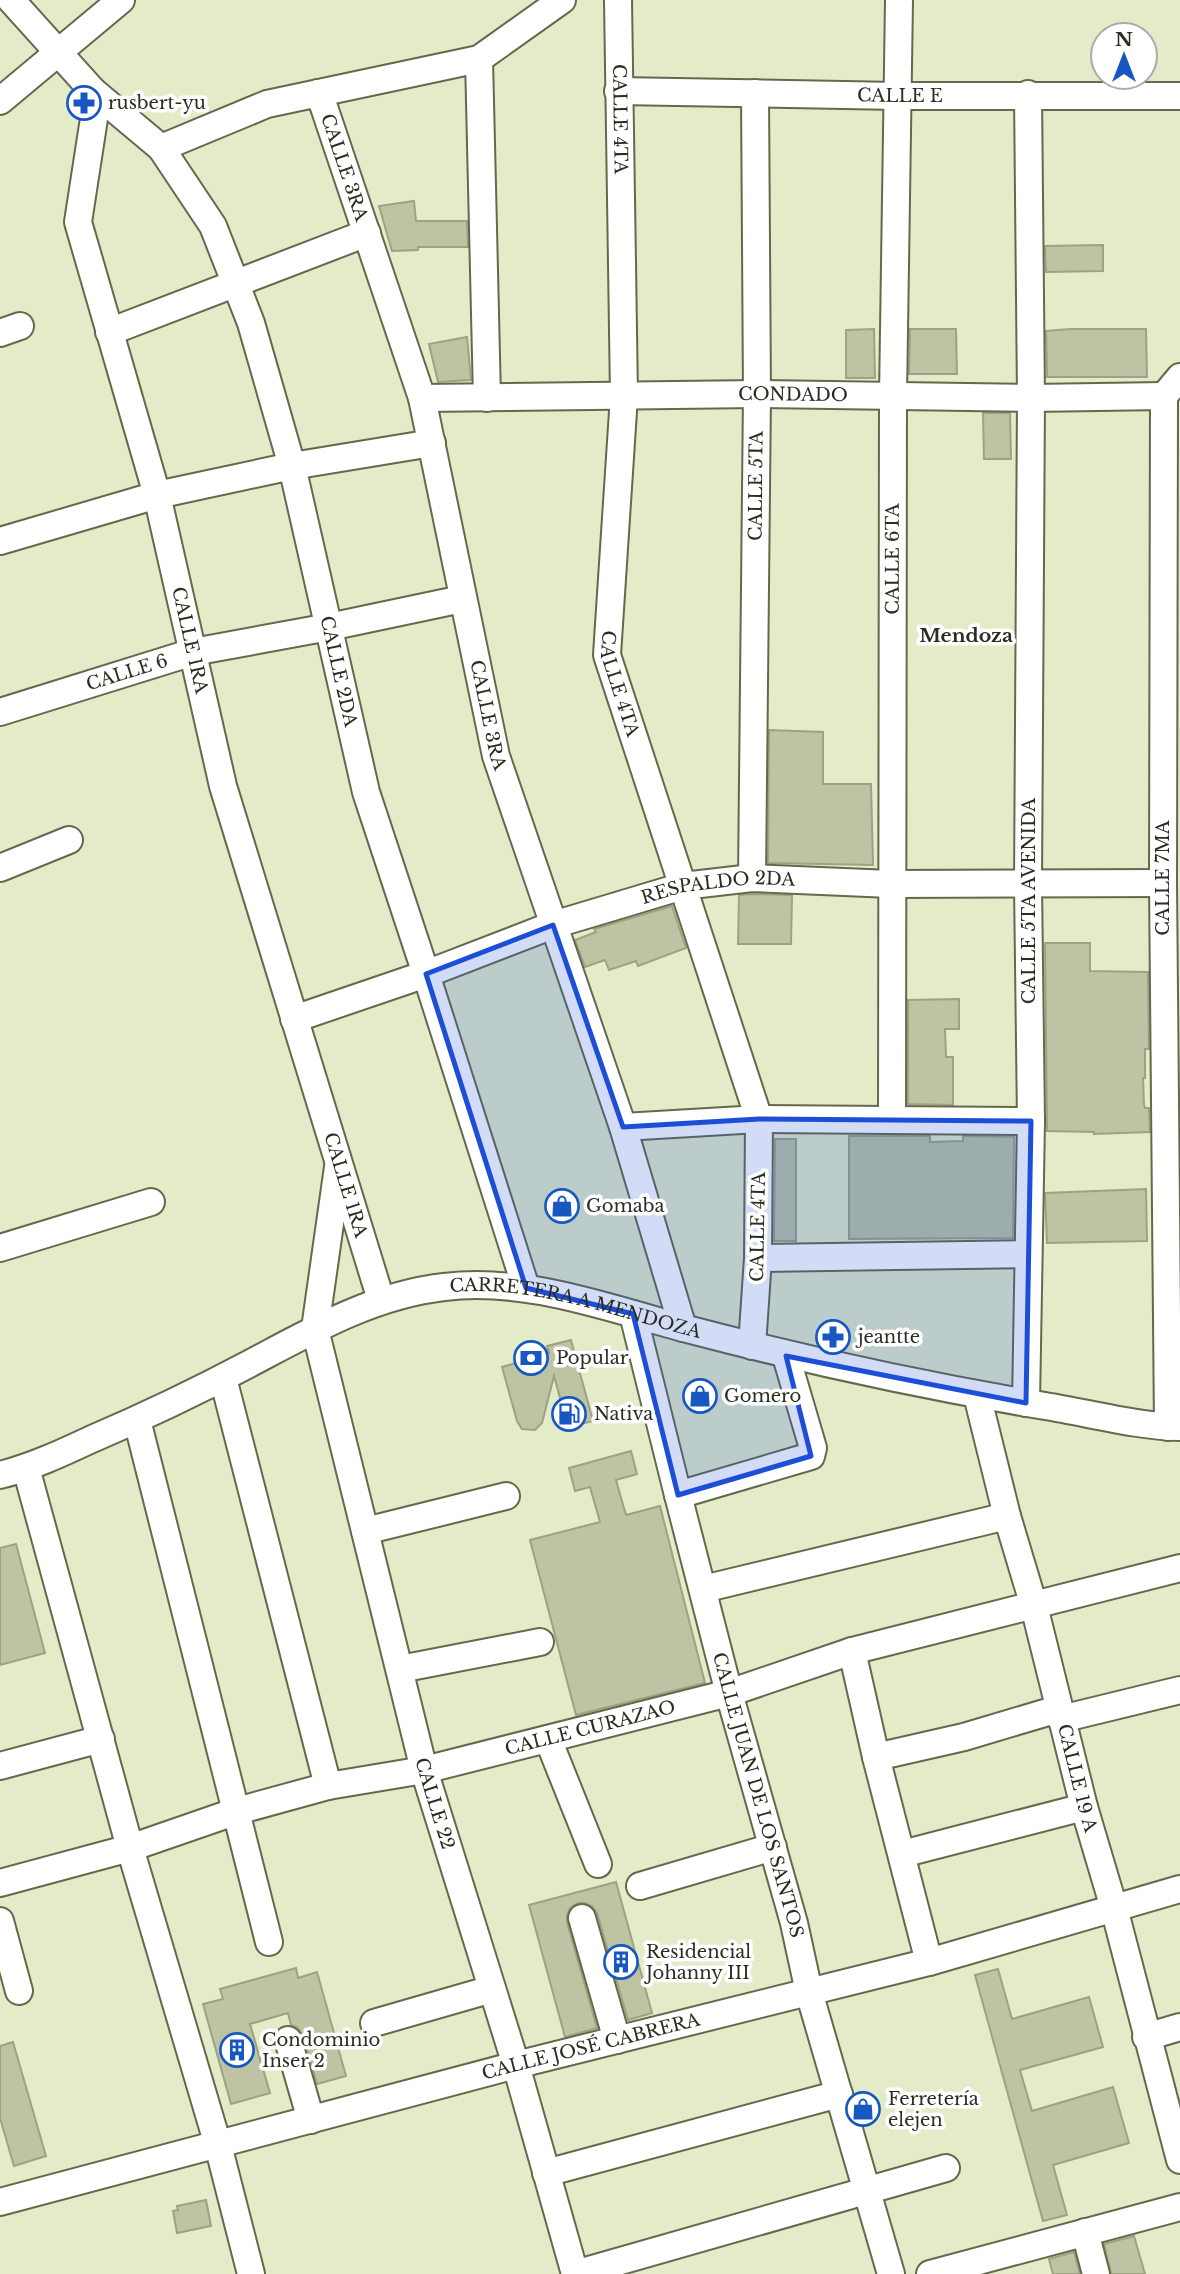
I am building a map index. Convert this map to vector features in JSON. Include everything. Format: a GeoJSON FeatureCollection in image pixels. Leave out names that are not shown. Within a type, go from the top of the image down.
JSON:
{"type":"FeatureCollection","features":[{"type":"Feature","properties":{"kind":"street"},"geometry":{"type":"LineString","coordinates":[[11,0],[93,92]]}},
{"type":"Feature","properties":{"kind":"street"},"geometry":{"type":"LineString","coordinates":[[0,102],[121,0]]}},
{"type":"Feature","properties":{"kind":"street"},"geometry":{"type":"LineString","coordinates":[[161,148],[267,104],[479,59],[562,0]]}},
{"type":"Feature","properties":{"kind":"street","name":"CALLE 4TA"},"geometry":{"type":"LineString","coordinates":[[618,0],[625,396],[607,655],[759,1119],[758,1258],[752,1346]]}},
{"type":"Feature","properties":{"kind":"street","name":"CALLE 6TA"},"geometry":{"type":"LineString","coordinates":[[892,1119],[893,397],[899,0]]}},
{"type":"Feature","properties":{"kind":"street"},"geometry":{"type":"LineString","coordinates":[[479,59],[486,398]]}},
{"type":"Feature","properties":{"kind":"street","name":"CALLE E"},"geometry":{"type":"LineString","coordinates":[[618,91],[898,96],[1180,96]]}},
{"type":"Feature","properties":{"kind":"street","name":"CALLE 2DA"},"geometry":{"type":"LineString","coordinates":[[93,92],[161,148],[213,226],[251,323],[292,466],[366,792],[526,1288]]}},
{"type":"Feature","properties":{"kind":"street","name":"CALLE 1RA"},"geometry":{"type":"LineString","coordinates":[[93,92],[95,111],[78,222],[157,495],[223,786],[381,1300]]}},
{"type":"Feature","properties":{"kind":"street","name":"CALLE 3RA"},"geometry":{"type":"LineString","coordinates":[[318,93],[422,398],[496,756],[622,1126],[683,1328]]}},
{"type":"Feature","properties":{"kind":"street","name":"CALLE 5TA"},"geometry":{"type":"LineString","coordinates":[[752,878],[757,394],[755,93]]}},
{"type":"Feature","properties":{"kind":"street","name":"CALLE 5TA AVENIDA"},"geometry":{"type":"LineString","coordinates":[[1026,1403],[1031,1121],[1028,884],[1031,398],[1028,94]]}},
{"type":"Feature","properties":{"kind":"street"},"geometry":{"type":"LineString","coordinates":[[109,332],[366,233]]}},
{"type":"Feature","properties":{"kind":"street","name":"CONDADO"},"geometry":{"type":"LineString","coordinates":[[422,398],[757,394],[1031,398],[1172,387]]}},
{"type":"Feature","properties":{"kind":"street","name":"CALLE 7MA"},"geometry":{"type":"LineString","coordinates":[[1172,387],[1163,883],[1174,1427]]}},
{"type":"Feature","properties":{"kind":"street"},"geometry":{"type":"LineString","coordinates":[[0,541],[157,495],[292,466],[432,443]]}},
{"type":"Feature","properties":{"kind":"street","name":"CALLE 6"},"geometry":{"type":"LineString","coordinates":[[0,712],[193,652],[462,599]]}},
{"type":"Feature","properties":{"kind":"street"},"geometry":{"type":"LineString","coordinates":[[0,868],[69,840]]}},
{"type":"Feature","properties":{"kind":"street","name":"RESPALDO 2DA"},"geometry":{"type":"LineString","coordinates":[[294,1019],[426,974],[553,925],[683,886],[752,878],[891,884],[1163,883]]}},
{"type":"Feature","properties":{"kind":"street"},"geometry":{"type":"LineString","coordinates":[[622,1126],[759,1119],[1031,1121]]}},
{"type":"Feature","properties":{"kind":"street"},"geometry":{"type":"LineString","coordinates":[[315,1329],[338,1167]]}},
{"type":"Feature","properties":{"kind":"street"},"geometry":{"type":"LineString","coordinates":[[0,1248],[151,1202]]}},
{"type":"Feature","properties":{"kind":"street"},"geometry":{"type":"LineString","coordinates":[[758,1258],[1028,1254]]}},
{"type":"Feature","properties":{"kind":"street","name":"CARRETERA A MENDOZA"},"geometry":{"type":"LineString","coordinates":[[7,1468],[137,1420],[315,1329],[381,1300],[412,1292],[469,1285],[526,1288],[786,1356],[977,1395],[1174,1427]]}},
{"type":"Feature","properties":{"kind":"street","name":"CALLE JUAN DE LOS SANTOS"},"geometry":{"type":"LineString","coordinates":[[633,1314],[729,1693],[773,1847],[809,1992],[891,2274]]}},
{"type":"Feature","properties":{"kind":"street","name":"CALLE 22"},"geometry":{"type":"LineString","coordinates":[[315,1329],[424,1770],[516,2065],[575,2274]]}},
{"type":"Feature","properties":{"kind":"street"},"geometry":{"type":"LineString","coordinates":[[678,1495],[811,1455],[813,1448],[786,1356]]}},
{"type":"Feature","properties":{"kind":"street"},"geometry":{"type":"LineString","coordinates":[[223,1378],[328,1786]]}},
{"type":"Feature","properties":{"kind":"street","name":"CALLE 19 A"},"geometry":{"type":"LineString","coordinates":[[977,1395],[1146,2037],[1170,2087],[1180,2160]]}},
{"type":"Feature","properties":{"kind":"street"},"geometry":{"type":"LineString","coordinates":[[137,1420],[269,1942]]}},
{"type":"Feature","properties":{"kind":"street"},"geometry":{"type":"LineString","coordinates":[[7,1468],[101,1739],[218,2145],[251,2274]]}},
{"type":"Feature","properties":{"kind":"street"},"geometry":{"type":"LineString","coordinates":[[365,1531],[506,1496]]}},
{"type":"Feature","properties":{"kind":"street"},"geometry":{"type":"LineString","coordinates":[[703,1589],[1007,1516]]}},
{"type":"Feature","properties":{"kind":"street","name":"CALLE CURAZAO"},"geometry":{"type":"LineString","coordinates":[[0,1883],[131,1848],[237,1811],[328,1786],[424,1770],[729,1693],[852,1651],[1180,1568]]}},
{"type":"Feature","properties":{"kind":"street"},"geometry":{"type":"LineString","coordinates":[[400,1669],[540,1642]]}},
{"type":"Feature","properties":{"kind":"street"},"geometry":{"type":"LineString","coordinates":[[852,1651],[876,1757],[929,1962]]}},
{"type":"Feature","properties":{"kind":"street"},"geometry":{"type":"LineString","coordinates":[[876,1757],[1060,1714],[1180,1690]]}},
{"type":"Feature","properties":{"kind":"street"},"geometry":{"type":"LineString","coordinates":[[0,1766],[101,1739]]}},
{"type":"Feature","properties":{"kind":"street"},"geometry":{"type":"LineString","coordinates":[[548,1739],[598,1864]]}},
{"type":"Feature","properties":{"kind":"street"},"geometry":{"type":"LineString","coordinates":[[902,1853],[1084,1807]]}},
{"type":"Feature","properties":{"kind":"street"},"geometry":{"type":"LineString","coordinates":[[640,1886],[773,1847]]}},
{"type":"Feature","properties":{"kind":"street","name":"CALLE JOSÉ CABRERA"},"geometry":{"type":"LineString","coordinates":[[0,2202],[516,2065],[929,1962],[1180,1889]]}},
{"type":"Feature","properties":{"kind":"street"},"geometry":{"type":"LineString","coordinates":[[582,1918],[617,2040]]}},
{"type":"Feature","properties":{"kind":"street"},"geometry":{"type":"LineString","coordinates":[[0,1922],[19,1991]]}},
{"type":"Feature","properties":{"kind":"street"},"geometry":{"type":"LineString","coordinates":[[374,2023],[492,1989]]}},
{"type":"Feature","properties":{"kind":"street"},"geometry":{"type":"LineString","coordinates":[[1146,2037],[1180,2027]]}},
{"type":"Feature","properties":{"kind":"street"},"geometry":{"type":"LineString","coordinates":[[288,2040],[311,2120]]}},
{"type":"Feature","properties":{"kind":"street"},"geometry":{"type":"LineString","coordinates":[[546,2173],[839,2094]]}},
{"type":"Feature","properties":{"kind":"street"},"geometry":{"type":"LineString","coordinates":[[575,2274],[946,2168]]}},
{"type":"Feature","properties":{"kind":"street"},"geometry":{"type":"LineString","coordinates":[[930,2274],[1180,2207]]}},
{"type":"Feature","properties":{"kind":"street"},"geometry":{"type":"LineString","coordinates":[[1085,2232],[1096,2274]]}},
{"type":"Feature","properties":{"kind":"highlighted area"},"geometry":{"type":"Polygon","coordinates":[[[553,925],[623,1127],[759,1119],[1031,1121],[1026,1403],[786,1356],[811,1456],[678,1495],[633,1314],[526,1288],[426,974],[553,925]]]}},
{"type":"Feature","properties":{"kind":"building"},"geometry":{"type":"Polygon","coordinates":[[[414,201],[416,221],[467,221],[468,247],[418,247],[418,250],[392,251],[379,206],[414,201]]]}},
{"type":"Feature","properties":{"kind":"building"},"geometry":{"type":"Polygon","coordinates":[[[1103,245],[1103,271],[1046,272],[1045,246],[1103,245]]]}},
{"type":"Feature","properties":{"kind":"building"},"geometry":{"type":"Polygon","coordinates":[[[874,329],[875,378],[846,378],[846,330],[874,329]]]}},
{"type":"Feature","properties":{"kind":"building"},"geometry":{"type":"Polygon","coordinates":[[[910,329],[956,329],[957,374],[909,374],[910,329]]]}},
{"type":"Feature","properties":{"kind":"building"},"geometry":{"type":"Polygon","coordinates":[[[1146,329],[1147,377],[1047,377],[1046,331],[1146,329]]]}},
{"type":"Feature","properties":{"kind":"building"},"geometry":{"type":"Polygon","coordinates":[[[467,337],[471,380],[438,382],[429,344],[467,337]]]}},
{"type":"Feature","properties":{"kind":"building"},"geometry":{"type":"Polygon","coordinates":[[[983,413],[1010,413],[1011,459],[984,459],[983,413]]]}},
{"type":"Feature","properties":{"kind":"building"},"geometry":{"type":"Polygon","coordinates":[[[769,730],[823,732],[823,784],[871,784],[873,865],[768,863],[769,730]]]}},
{"type":"Feature","properties":{"kind":"building"},"geometry":{"type":"Polygon","coordinates":[[[739,895],[792,895],[791,944],[738,944],[739,895]]]}},
{"type":"Feature","properties":{"kind":"building"},"geometry":{"type":"Polygon","coordinates":[[[672,906],[686,948],[638,966],[636,961],[609,970],[605,960],[585,967],[575,940],[596,932],[594,929],[672,906]]]}},
{"type":"Feature","properties":{"kind":"building"},"geometry":{"type":"Polygon","coordinates":[[[1045,943],[1090,943],[1090,971],[1148,972],[1149,1049],[1145,1049],[1143,1078],[1144,1105],[1149,1108],[1150,1132],[1094,1134],[1047,1131],[1045,943]]]}},
{"type":"Feature","properties":{"kind":"building"},"geometry":{"type":"Polygon","coordinates":[[[959,999],[959,1029],[945,1029],[946,1057],[953,1057],[953,1105],[908,1104],[908,1000],[959,999]]]}},
{"type":"Feature","properties":{"kind":"building"},"geometry":{"type":"Polygon","coordinates":[[[849,1136],[930,1136],[930,1142],[963,1141],[963,1136],[1014,1137],[1013,1238],[849,1239],[849,1136]]]}},
{"type":"Feature","properties":{"kind":"building"},"geometry":{"type":"Polygon","coordinates":[[[775,1139],[796,1139],[796,1241],[774,1241],[775,1139]]]}},
{"type":"Feature","properties":{"kind":"building"},"geometry":{"type":"Polygon","coordinates":[[[1146,1189],[1147,1241],[1047,1243],[1045,1193],[1146,1189]]]}},
{"type":"Feature","properties":{"kind":"building"},"geometry":{"type":"Polygon","coordinates":[[[571,1340],[593,1421],[568,1427],[554,1376],[542,1423],[535,1430],[522,1429],[517,1421],[502,1367],[549,1353],[547,1346],[571,1340]]]}},
{"type":"Feature","properties":{"kind":"building"},"geometry":{"type":"Polygon","coordinates":[[[631,1451],[637,1474],[616,1480],[626,1515],[660,1506],[705,1683],[576,1715],[530,1540],[600,1522],[590,1487],[575,1491],[569,1468],[631,1451]]]}},
{"type":"Feature","properties":{"kind":"building"},"geometry":{"type":"Polygon","coordinates":[[[16,1544],[45,1653],[0,1665],[0,1548],[16,1544]]]}},
{"type":"Feature","properties":{"kind":"building","name":"Residencial Johanny III"},"geometry":{"type":"Polygon","coordinates":[[[616,1882],[652,2013],[628,2020],[597,1913],[592,1906],[578,1903],[570,1908],[567,1922],[597,2028],[565,2037],[529,1905],[616,1882]]]}},
{"type":"Feature","properties":{"kind":"building","name":"Condominio Inser 2"},"geometry":{"type":"Polygon","coordinates":[[[296,1968],[298,1978],[317,1972],[346,2076],[317,2084],[303,2036],[298,2028],[291,2025],[288,2013],[250,2024],[270,2093],[231,2104],[203,2004],[223,1999],[220,1989],[296,1968]]]}},
{"type":"Feature","properties":{"kind":"building"},"geometry":{"type":"Polygon","coordinates":[[[998,1969],[1012,2019],[1089,1997],[1103,2047],[1020,2070],[1032,2111],[1113,2087],[1129,2143],[1053,2165],[1067,2215],[1043,2221],[975,1975],[998,1969]]]}},
{"type":"Feature","properties":{"kind":"building"},"geometry":{"type":"Polygon","coordinates":[[[13,2042],[46,2156],[14,2166],[0,2118],[0,2046],[13,2042]]]}},
{"type":"Feature","properties":{"kind":"building"},"geometry":{"type":"Polygon","coordinates":[[[206,2200],[211,2226],[177,2233],[173,2211],[178,2210],[177,2206],[206,2200]]]}},
{"type":"Feature","properties":{"kind":"building"},"geometry":{"type":"Polygon","coordinates":[[[1134,2236],[1145,2274],[1111,2274],[1104,2244],[1134,2236]]]}},
{"type":"Feature","properties":{"kind":"building"},"geometry":{"type":"Polygon","coordinates":[[[1074,2252],[1080,2274],[1053,2274],[1049,2259],[1074,2252]]]}},
{"type":"Feature","properties":{"kind":"place","name":"rusbert-yu"},"geometry":{"type":"Point","coordinates":[84,103]}},
{"type":"Feature","properties":{"kind":"place","name":"Gomaba"},"geometry":{"type":"Point","coordinates":[562,1206]}},
{"type":"Feature","properties":{"kind":"place","name":"jeantte"},"geometry":{"type":"Point","coordinates":[833,1337]}},
{"type":"Feature","properties":{"kind":"place","name":"Popular"},"geometry":{"type":"Point","coordinates":[531,1358]}},
{"type":"Feature","properties":{"kind":"place","name":"Gomero"},"geometry":{"type":"Point","coordinates":[700,1396]}},
{"type":"Feature","properties":{"kind":"place","name":"Nativa"},"geometry":{"type":"Point","coordinates":[569,1414]}},
{"type":"Feature","properties":{"kind":"place","name":"Residencial Johanny III"},"geometry":{"type":"Point","coordinates":[621,1962]}},
{"type":"Feature","properties":{"kind":"place","name":"Condominio Inser 2"},"geometry":{"type":"Point","coordinates":[237,2050]}},
{"type":"Feature","properties":{"kind":"place","name":"Ferretería elejen"},"geometry":{"type":"Point","coordinates":[863,2109]}},
{"type":"Feature","properties":{"kind":"district","name":"Mendoza"},"geometry":{"type":"Point","coordinates":[966,635]}}]}
